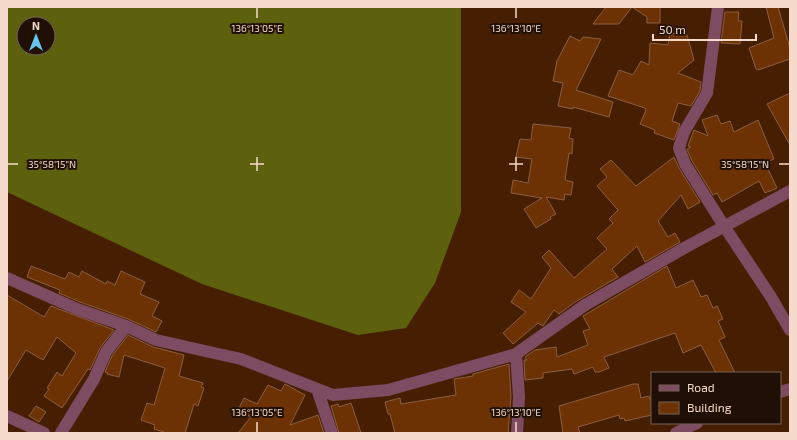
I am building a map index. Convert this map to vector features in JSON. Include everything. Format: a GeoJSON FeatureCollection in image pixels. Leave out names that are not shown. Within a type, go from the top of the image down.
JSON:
{"type":"FeatureCollection","features":[{"type":"Feature","properties":{"kind":"street"},"geometry":{"type":"LineString","coordinates":[[718,7],[707,93],[684,132],[679,148],[685,164],[771,297],[790,330]]}},
{"type":"Feature","properties":{"kind":"street"},"geometry":{"type":"LineString","coordinates":[[7,278],[77,309],[126,326],[156,340],[242,359],[317,390],[333,395],[388,390],[516,354],[585,305],[724,226],[790,191]]}},
{"type":"Feature","properties":{"kind":"street"},"geometry":{"type":"LineString","coordinates":[[61,433],[94,379],[106,352],[126,326]]}},
{"type":"Feature","properties":{"kind":"street"},"geometry":{"type":"LineString","coordinates":[[516,354],[519,397],[517,433]]}},
{"type":"Feature","properties":{"kind":"street"},"geometry":{"type":"LineString","coordinates":[[317,390],[332,433]]}},
{"type":"Feature","properties":{"kind":"street"},"geometry":{"type":"LineString","coordinates":[[7,416],[44,433]]}},
{"type":"Feature","properties":{"kind":"street"},"geometry":{"type":"LineString","coordinates":[[681,431],[695,424]]}},
{"type":"Feature","properties":{"kind":"shaded area"},"geometry":{"type":"Polygon","coordinates":[[[7,7],[461,7],[461,212],[435,283],[406,328],[358,335],[202,284],[7,192],[7,7]]]}},
{"type":"Feature","properties":{"kind":"building"},"geometry":{"type":"Polygon","coordinates":[[[606,7],[632,7],[619,24],[593,24],[606,7]]]}},
{"type":"Feature","properties":{"kind":"building"},"geometry":{"type":"Polygon","coordinates":[[[632,7],[660,7],[660,23],[647,23],[647,17],[632,7]]]}},
{"type":"Feature","properties":{"kind":"building"},"geometry":{"type":"Polygon","coordinates":[[[766,7],[778,7],[790,48],[790,59],[758,70],[756,69],[749,48],[774,38],[766,7]]]}},
{"type":"Feature","properties":{"kind":"building"},"geometry":{"type":"Polygon","coordinates":[[[725,12],[739,12],[738,21],[742,21],[740,44],[721,43],[725,12]]]}},
{"type":"Feature","properties":{"kind":"building"},"geometry":{"type":"Polygon","coordinates":[[[670,33],[687,35],[694,60],[678,73],[701,82],[700,91],[691,106],[678,103],[672,121],[680,124],[674,140],[654,133],[655,130],[640,124],[646,110],[645,108],[608,96],[619,70],[633,75],[641,61],[649,65],[650,43],[668,45],[670,33]]]}},
{"type":"Feature","properties":{"kind":"building"},"geometry":{"type":"Polygon","coordinates":[[[570,36],[580,41],[583,37],[601,39],[576,90],[613,102],[609,117],[573,107],[573,109],[558,106],[563,83],[553,81],[557,61],[570,36]]]}},
{"type":"Feature","properties":{"kind":"building"},"geometry":{"type":"Polygon","coordinates":[[[790,93],[790,145],[767,104],[790,93]]]}},
{"type":"Feature","properties":{"kind":"building"},"geometry":{"type":"Polygon","coordinates":[[[717,115],[721,124],[730,121],[734,132],[758,120],[774,159],[765,163],[777,188],[765,193],[759,181],[722,202],[717,193],[713,195],[692,161],[687,149],[691,147],[688,146],[694,130],[708,136],[702,120],[717,115]]]}},
{"type":"Feature","properties":{"kind":"building"},"geometry":{"type":"Polygon","coordinates":[[[533,124],[571,128],[569,138],[573,139],[572,154],[569,153],[565,180],[573,182],[571,195],[565,194],[564,200],[546,197],[556,214],[550,217],[551,219],[536,228],[524,209],[542,198],[511,193],[513,180],[528,183],[532,159],[516,157],[520,139],[531,140],[533,124]]]}},
{"type":"Feature","properties":{"kind":"building"},"geometry":{"type":"Polygon","coordinates":[[[674,157],[700,202],[688,209],[681,195],[658,221],[668,237],[675,233],[680,242],[645,262],[637,246],[612,269],[618,277],[575,302],[559,314],[554,310],[543,326],[538,323],[513,344],[503,333],[526,312],[511,302],[519,290],[531,299],[551,268],[542,257],[549,250],[574,278],[607,249],[597,238],[613,223],[609,219],[618,210],[597,186],[607,177],[600,169],[611,160],[636,186],[674,157]]]}},
{"type":"Feature","properties":{"kind":"building"},"geometry":{"type":"Polygon","coordinates":[[[31,266],[65,279],[69,272],[79,277],[82,271],[106,284],[107,281],[115,285],[121,271],[145,282],[140,294],[159,302],[152,316],[162,321],[156,332],[128,319],[80,302],[59,293],[60,290],[27,277],[31,266]]]}},
{"type":"Feature","properties":{"kind":"building"},"geometry":{"type":"Polygon","coordinates":[[[667,266],[676,288],[693,280],[701,297],[707,295],[713,308],[717,306],[723,319],[718,321],[725,337],[719,340],[735,372],[715,372],[701,345],[683,353],[675,333],[604,357],[609,368],[599,372],[595,372],[593,367],[574,374],[572,369],[543,373],[543,378],[525,380],[524,360],[527,360],[525,357],[535,350],[556,347],[557,357],[588,345],[583,331],[590,329],[583,316],[667,266]]]}},
{"type":"Feature","properties":{"kind":"building"},"geometry":{"type":"Polygon","coordinates":[[[7,295],[44,317],[51,306],[114,330],[100,348],[90,370],[88,369],[62,408],[44,396],[57,372],[62,376],[76,353],[57,337],[43,360],[26,350],[7,381],[7,295]]]}},
{"type":"Feature","properties":{"kind":"building"},"geometry":{"type":"Polygon","coordinates":[[[128,335],[153,347],[184,355],[179,376],[203,383],[201,387],[204,388],[198,406],[194,404],[185,433],[167,433],[154,429],[155,425],[141,420],[147,403],[154,405],[165,368],[124,355],[119,377],[107,374],[107,372],[105,372],[112,356],[128,335]]]}},
{"type":"Feature","properties":{"kind":"building"},"geometry":{"type":"Polygon","coordinates":[[[509,364],[511,397],[508,433],[395,433],[385,402],[400,398],[401,404],[456,395],[454,379],[473,376],[473,374],[509,364]]]}},
{"type":"Feature","properties":{"kind":"building"},"geometry":{"type":"Polygon","coordinates":[[[285,384],[305,395],[290,425],[318,415],[324,433],[238,433],[251,417],[238,410],[244,398],[257,404],[268,385],[281,391],[285,384]]]}},
{"type":"Feature","properties":{"kind":"building"},"geometry":{"type":"Polygon","coordinates":[[[633,384],[638,384],[641,398],[649,396],[651,398],[651,415],[625,421],[624,418],[620,419],[619,415],[578,427],[580,433],[563,433],[559,406],[633,384]]]}},
{"type":"Feature","properties":{"kind":"building"},"geometry":{"type":"Polygon","coordinates":[[[351,403],[361,433],[339,433],[331,406],[338,404],[339,407],[351,403]]]}},
{"type":"Feature","properties":{"kind":"building"},"geometry":{"type":"Polygon","coordinates":[[[36,406],[46,412],[39,422],[29,416],[36,406]]]}}]}
